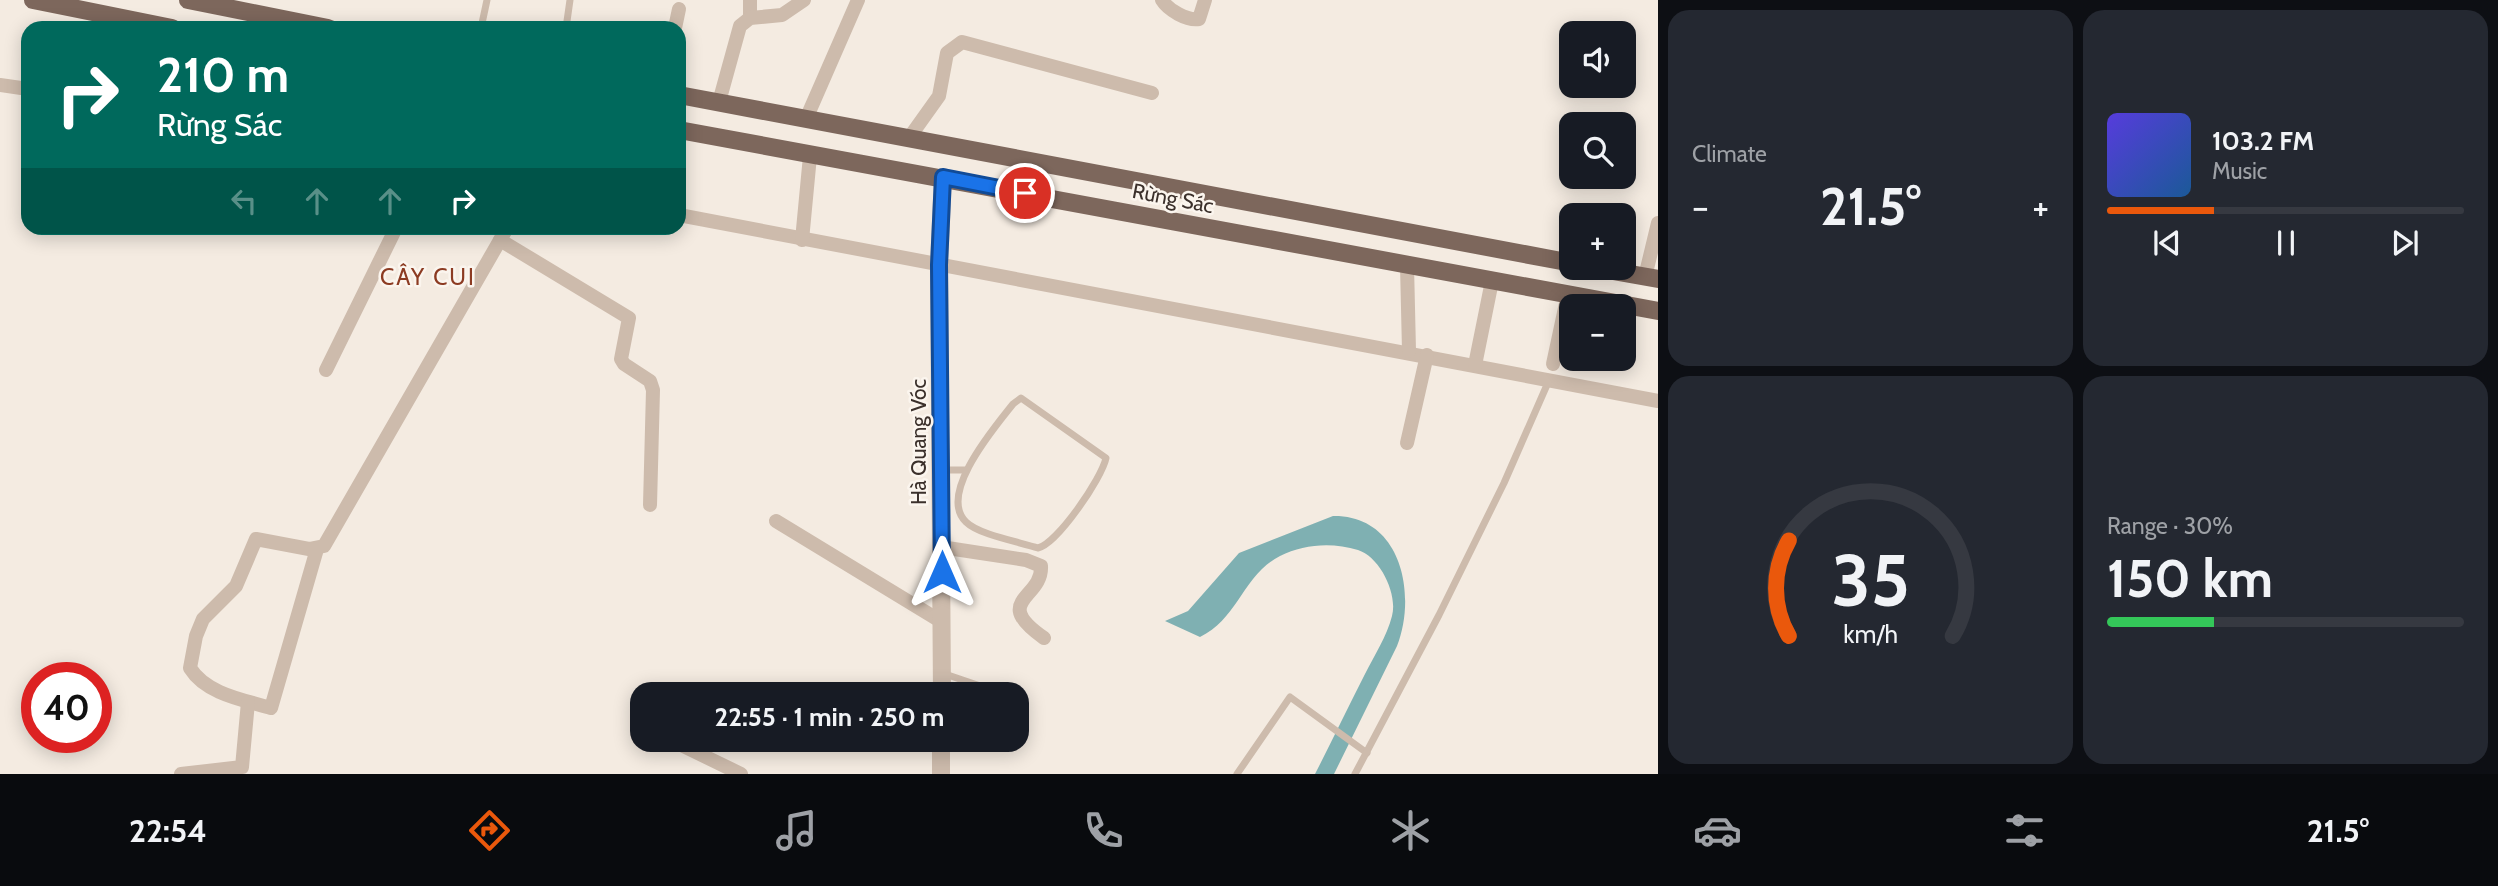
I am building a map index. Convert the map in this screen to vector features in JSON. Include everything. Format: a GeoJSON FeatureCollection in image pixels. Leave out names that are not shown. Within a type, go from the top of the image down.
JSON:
{"type":"FeatureCollection","features":[{"type":"Feature","properties":{"kind":"main road"},"geometry":{"type":"LineString","coordinates":[[33,0],[137,21]]}},
{"type":"Feature","properties":{"kind":"main road"},"geometry":{"type":"LineString","coordinates":[[197,1],[294,21]]}},
{"type":"Feature","properties":{"kind":"main road","name":"Rừng Sác"},"geometry":{"type":"LineString","coordinates":[[686,95],[1559,261]]}},
{"type":"Feature","properties":{"kind":"main road","name":"Rừng Sác"},"geometry":{"type":"LineString","coordinates":[[686,132],[808,163],[942,183],[1567,294]]}},
{"type":"Feature","properties":{"kind":"main road"},"geometry":{"type":"LineString","coordinates":[[942,183],[947,145]]}},
{"type":"Feature","properties":{"kind":"main road","name":"Rừng Sác"},"geometry":{"type":"LineString","coordinates":[[1636,307],[1658,311]]}},
{"type":"Feature","properties":{"kind":"street"},"geometry":{"type":"LineString","coordinates":[[750,0],[750,18]]}},
{"type":"Feature","properties":{"kind":"street"},"geometry":{"type":"LineString","coordinates":[[719,102],[740,26],[750,18],[782,15],[804,0]]}},
{"type":"Feature","properties":{"kind":"street"},"geometry":{"type":"LineString","coordinates":[[806,119],[858,0]]}},
{"type":"Feature","properties":{"kind":"street"},"geometry":{"type":"LineString","coordinates":[[1162,0],[1166,6],[1193,20],[1199,19],[1205,0]]}},
{"type":"Feature","properties":{"kind":"street"},"geometry":{"type":"LineString","coordinates":[[676,21],[679,9]]}},
{"type":"Feature","properties":{"kind":"street"},"geometry":{"type":"LineString","coordinates":[[909,138],[939,96],[947,53],[961,42],[1152,93]]}},
{"type":"Feature","properties":{"kind":"street"},"geometry":{"type":"LineString","coordinates":[[0,85],[21,88]]}},
{"type":"Feature","properties":{"kind":"street"},"geometry":{"type":"LineString","coordinates":[[802,240],[808,163]]}},
{"type":"Feature","properties":{"kind":"street","name":"Hà Quang Vóc"},"geometry":{"type":"LineString","coordinates":[[942,183],[939,265],[942,682]]}},
{"type":"Feature","properties":{"kind":"street"},"geometry":{"type":"LineString","coordinates":[[686,216],[1427,355],[1477,358],[1549,380],[1658,401]]}},
{"type":"Feature","properties":{"kind":"street"},"geometry":{"type":"LineString","coordinates":[[1651,278],[1658,223]]}},
{"type":"Feature","properties":{"kind":"street"},"geometry":{"type":"LineString","coordinates":[[326,370],[393,235]]}},
{"type":"Feature","properties":{"kind":"street"},"geometry":{"type":"LineString","coordinates":[[317,549],[271,708],[248,702],[198,681],[190,668],[196,636],[203,619],[236,586],[256,540],[317,549],[324,546],[502,235]]}},
{"type":"Feature","properties":{"kind":"street"},"geometry":{"type":"LineString","coordinates":[[504,235],[629,318],[621,359],[624,364],[650,381],[653,390],[650,505]]}},
{"type":"Feature","properties":{"kind":"street"},"geometry":{"type":"LineString","coordinates":[[1407,265],[1409,351]]}},
{"type":"Feature","properties":{"kind":"street"},"geometry":{"type":"LineString","coordinates":[[1477,358],[1492,281]]}},
{"type":"Feature","properties":{"kind":"street"},"geometry":{"type":"LineString","coordinates":[[1553,364],[1559,335]]}},
{"type":"Feature","properties":{"kind":"street"},"geometry":{"type":"LineString","coordinates":[[1407,443],[1427,355]]}},
{"type":"Feature","properties":{"kind":"street"},"geometry":{"type":"LineString","coordinates":[[776,521],[942,622]]}},
{"type":"Feature","properties":{"kind":"street"},"geometry":{"type":"LineString","coordinates":[[941,547],[1026,560],[1041,566],[1041,572],[1023,599],[1019,612],[1021,619],[1044,638]]}},
{"type":"Feature","properties":{"kind":"street"},"geometry":{"type":"LineString","coordinates":[[181,774],[242,767],[248,702]]}},
{"type":"Feature","properties":{"kind":"street"},"geometry":{"type":"LineString","coordinates":[[696,752],[741,774]]}},
{"type":"Feature","properties":{"kind":"street"},"geometry":{"type":"LineString","coordinates":[[941,774],[942,752]]}},
{"type":"Feature","properties":{"kind":"lane"},"geometry":{"type":"LineString","coordinates":[[482,21],[487,0]]}},
{"type":"Feature","properties":{"kind":"lane"},"geometry":{"type":"LineString","coordinates":[[567,21],[570,0]]}},
{"type":"Feature","properties":{"kind":"lane"},"geometry":{"type":"LineString","coordinates":[[1358,773],[1487,519],[1549,380],[1553,364]]}},
{"type":"Feature","properties":{"kind":"lane"},"geometry":{"type":"LineString","coordinates":[[1021,398],[1106,458],[1098,478],[1053,541],[1038,548],[967,524],[959,514],[958,505],[965,470],[1013,404],[1021,398]]}},
{"type":"Feature","properties":{"kind":"lane"},"geometry":{"type":"LineString","coordinates":[[941,470],[965,470]]}},
{"type":"Feature","properties":{"kind":"lane"},"geometry":{"type":"LineString","coordinates":[[942,672],[970,682]]}},
{"type":"Feature","properties":{"kind":"lane"},"geometry":{"type":"LineString","coordinates":[[1237,774],[1287,698],[1367,753]]}},
{"type":"Feature","properties":{"kind":"water"},"geometry":{"type":"Polygon","coordinates":[[[1333,516],[1356,519],[1375,529],[1389,543],[1404,582],[1405,604],[1403,626],[1397,646],[1334,774],[1315,774],[1384,638],[1392,616],[1390,587],[1373,560],[1358,550],[1338,546],[1299,549],[1267,564],[1223,619],[1200,637],[1165,621],[1188,611],[1239,553],[1333,516]]]}},
{"type":"Feature","properties":{"kind":"district","name":"CÂY CUI"},"geometry":{"type":"Point","coordinates":[428,277]}},
{"type":"Feature","properties":{"kind":"route"},"geometry":{"type":"LineString","coordinates":[[942,572],[939,265],[943,177],[1025,193]]}}]}
